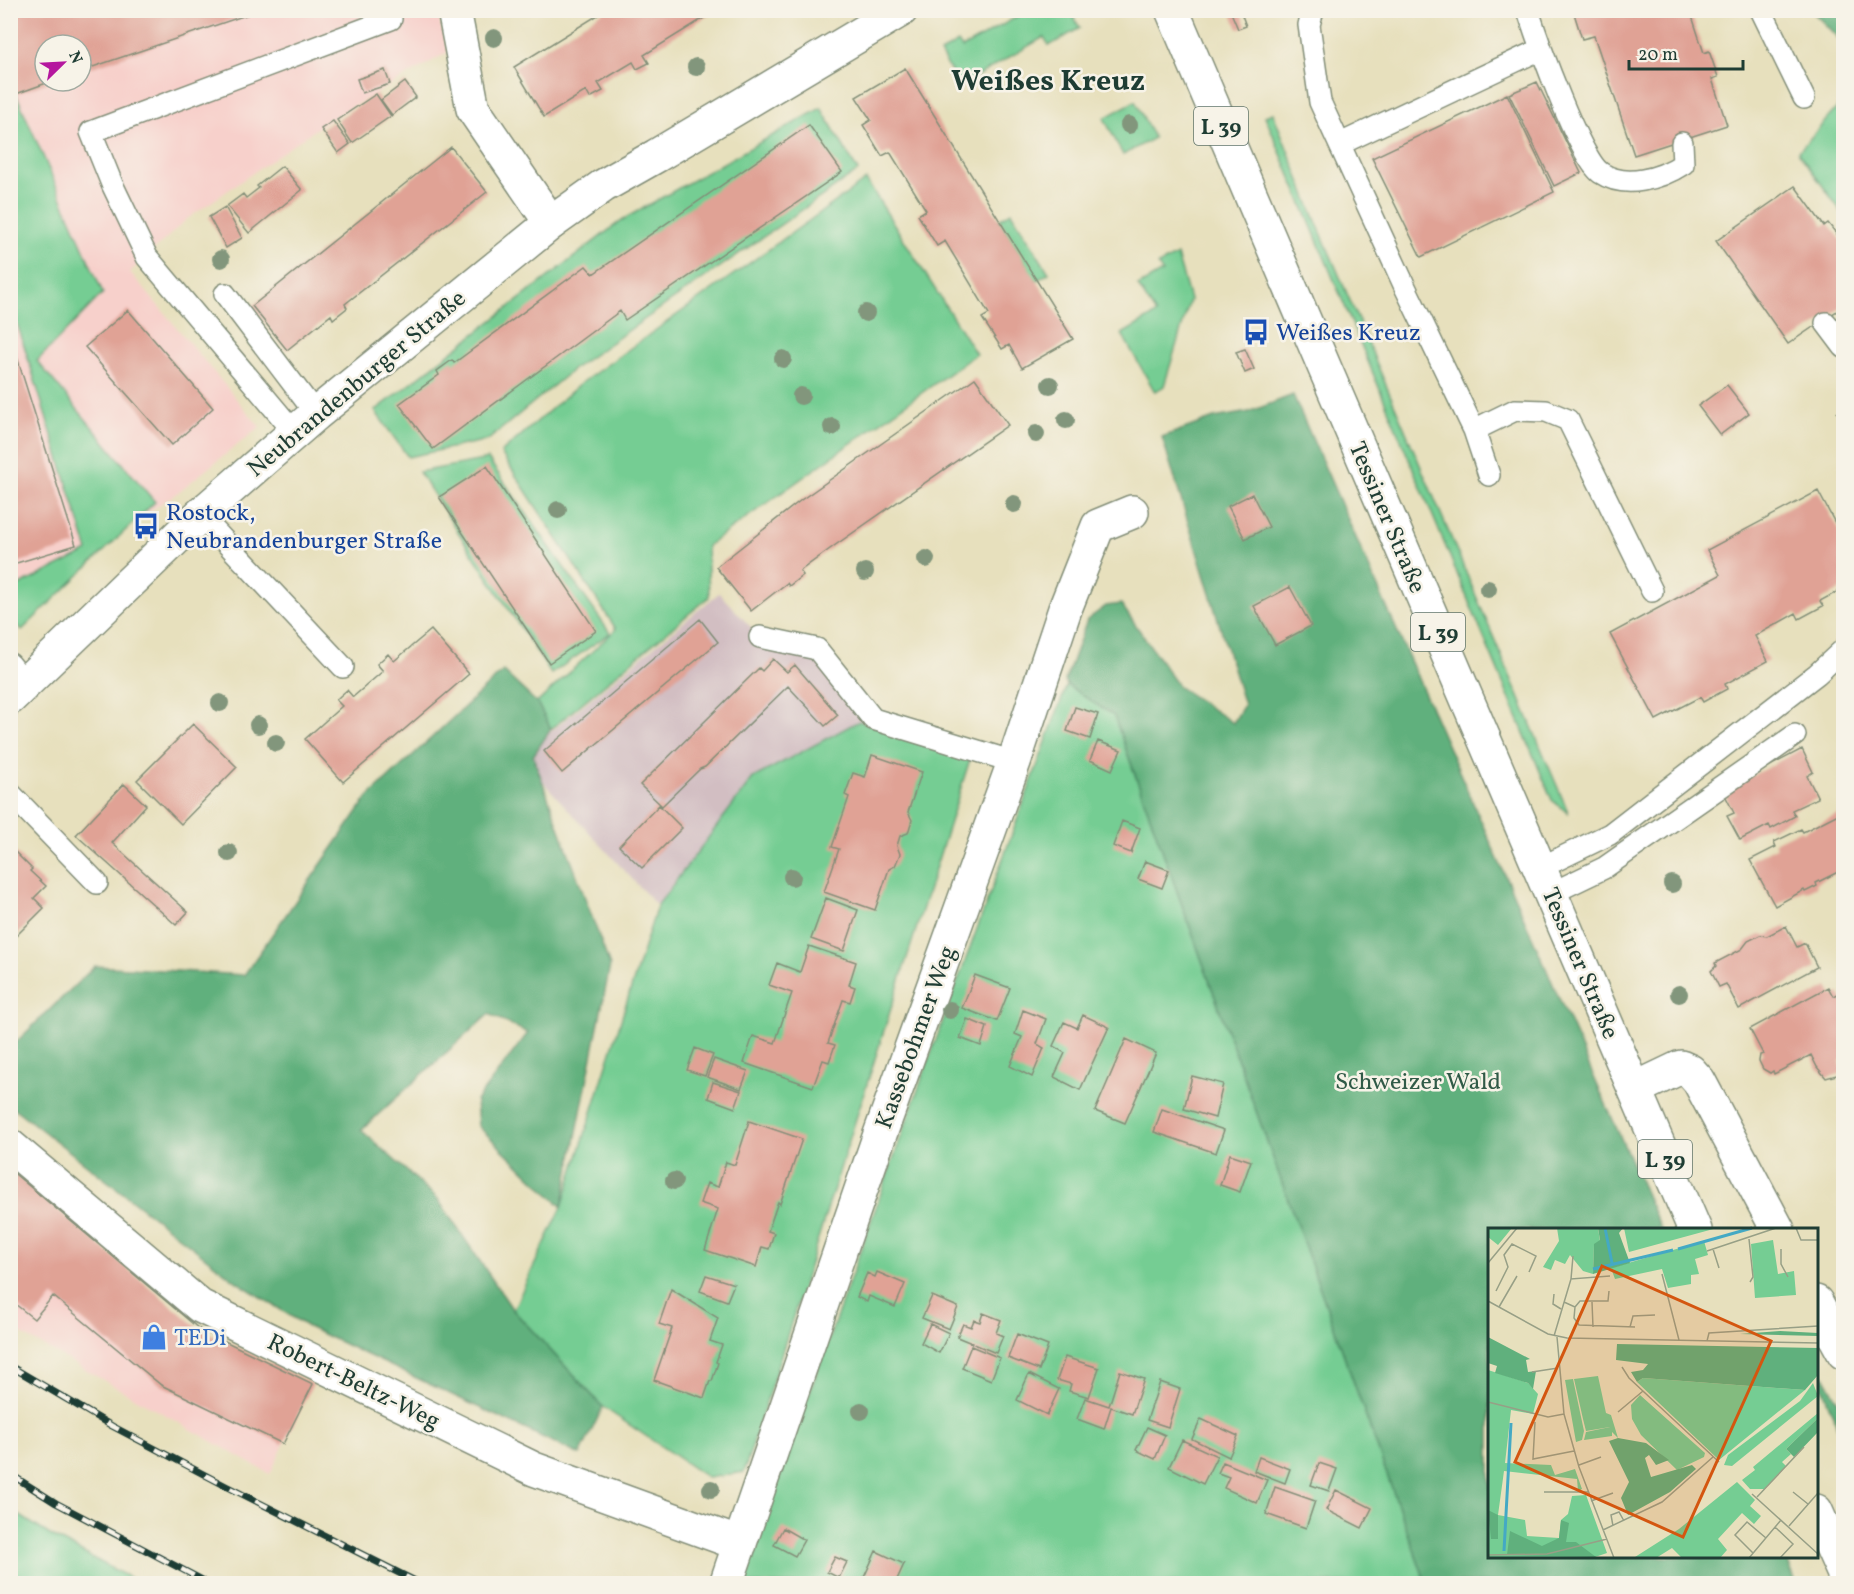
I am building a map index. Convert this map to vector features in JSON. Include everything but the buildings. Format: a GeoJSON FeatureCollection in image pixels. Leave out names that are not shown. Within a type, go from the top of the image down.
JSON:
{"type":"FeatureCollection","features":[{"type":"Feature","properties":{"kind":"street"},"geometry":{"type":"LineString","coordinates":[[454,10],[473,109],[551,224]]}},
{"type":"Feature","properties":{"kind":"street","name":"Tessiner Straße"},"geometry":{"type":"LineString","coordinates":[[1172,10],[1694,1228]]}},
{"type":"Feature","properties":{"kind":"street","name":"Neubrandenburger Straße"},"geometry":{"type":"LineString","coordinates":[[16,682],[305,423],[551,224],[603,186],[756,98],[898,11]]}},
{"type":"Feature","properties":{"kind":"street","name":"Kassebohmer Weg"},"geometry":{"type":"LineString","coordinates":[[726,1584],[878,1140],[1014,762],[1065,609],[1098,526],[1132,512]]}},
{"type":"Feature","properties":{"kind":"street"},"geometry":{"type":"LineString","coordinates":[[1635,1089],[1681,1067],[1690,1071],[1699,1081],[1777,1228]]}},
{"type":"Feature","properties":{"kind":"street","name":"Robert-Beltz-Weg"},"geometry":{"type":"LineString","coordinates":[[10,1146],[200,1306],[534,1469],[740,1544]]}},
{"type":"Feature","properties":{"kind":"street"},"geometry":{"type":"LineString","coordinates":[[1818,1306],[1844,1353]]}},
{"type":"Feature","properties":{"kind":"street"},"geometry":{"type":"LineString","coordinates":[[1818,1516],[1844,1574]]}},
{"type":"Feature","properties":{"kind":"lane"},"geometry":{"type":"LineString","coordinates":[[1313,10],[1309,25],[1320,102],[1406,290],[1474,430],[1489,475]]}},
{"type":"Feature","properties":{"kind":"lane"},"geometry":{"type":"LineString","coordinates":[[1528,10],[1541,49],[1586,156],[1600,172],[1622,181],[1648,179],[1670,172],[1683,164],[1682,143]]}},
{"type":"Feature","properties":{"kind":"lane"},"geometry":{"type":"LineString","coordinates":[[1761,10],[1804,98]]}},
{"type":"Feature","properties":{"kind":"lane"},"geometry":{"type":"LineString","coordinates":[[305,423],[147,257],[112,184],[91,132],[391,19]]}},
{"type":"Feature","properties":{"kind":"lane"},"geometry":{"type":"LineString","coordinates":[[1340,144],[1541,49]]}},
{"type":"Feature","properties":{"kind":"lane"},"geometry":{"type":"LineString","coordinates":[[225,294],[305,423]]}},
{"type":"Feature","properties":{"kind":"lane"},"geometry":{"type":"LineString","coordinates":[[1826,323],[1844,347]]}},
{"type":"Feature","properties":{"kind":"lane"},"geometry":{"type":"LineString","coordinates":[[1474,430],[1515,410],[1546,411],[1568,420],[1652,591]]}},
{"type":"Feature","properties":{"kind":"lane"},"geometry":{"type":"LineString","coordinates":[[200,515],[343,667]]}},
{"type":"Feature","properties":{"kind":"lane"},"geometry":{"type":"LineString","coordinates":[[760,637],[817,649],[873,719],[1014,762]]}},
{"type":"Feature","properties":{"kind":"lane"},"geometry":{"type":"LineString","coordinates":[[1545,881],[1610,834],[1817,674],[1844,649]]}},
{"type":"Feature","properties":{"kind":"lane"},"geometry":{"type":"LineString","coordinates":[[1545,881],[1604,868],[1795,735]]}},
{"type":"Feature","properties":{"kind":"lane"},"geometry":{"type":"LineString","coordinates":[[10,793],[97,883]]}},
{"type":"Feature","properties":{"kind":"shaded area"},"geometry":{"type":"Polygon","coordinates":[[[11,11],[437,11],[448,52],[323,124],[187,219],[130,272],[260,427],[177,493],[88,552],[11,590],[11,11]]]}},
{"type":"Feature","properties":{"kind":"shaded area"},"geometry":{"type":"Polygon","coordinates":[[[719,593],[760,637],[817,649],[873,719],[859,721],[753,778],[657,906],[520,757],[719,593]]]}},
{"type":"Feature","properties":{"kind":"shaded area"},"geometry":{"type":"Polygon","coordinates":[[[10,1170],[198,1328],[313,1384],[270,1474],[11,1328],[10,1170]]]}},
{"type":"Feature","properties":{"kind":"green space"},"geometry":{"type":"Polygon","coordinates":[[[1027,11],[1070,11],[1080,28],[1049,46],[1044,37],[960,86],[940,53],[958,42],[962,48],[1027,11]]]}},
{"type":"Feature","properties":{"kind":"green space"},"geometry":{"type":"Polygon","coordinates":[[[1812,11],[1843,11],[1843,43],[1812,11]]]}},
{"type":"Feature","properties":{"kind":"green space"},"geometry":{"type":"Polygon","coordinates":[[[11,78],[103,293],[37,361],[155,502],[22,630],[11,621],[10,590],[88,551],[11,304],[11,78]]]}},
{"type":"Feature","properties":{"kind":"green space"},"geometry":{"type":"Polygon","coordinates":[[[1135,101],[1154,138],[1123,155],[1104,118],[1135,101]]]}},
{"type":"Feature","properties":{"kind":"green space"},"geometry":{"type":"Polygon","coordinates":[[[1843,101],[1843,214],[1798,152],[1843,101]]]}},
{"type":"Feature","properties":{"kind":"green space"},"geometry":{"type":"Polygon","coordinates":[[[821,108],[858,171],[576,367],[488,440],[408,457],[375,411],[622,220],[821,108]]]}},
{"type":"Feature","properties":{"kind":"green space"},"geometry":{"type":"Polygon","coordinates":[[[1273,113],[1316,221],[1569,814],[1552,800],[1265,116],[1273,113]]]}},
{"type":"Feature","properties":{"kind":"green space"},"geometry":{"type":"Polygon","coordinates":[[[866,180],[976,354],[707,546],[709,597],[551,729],[537,703],[616,629],[501,453],[580,384],[866,180]]]}},
{"type":"Feature","properties":{"kind":"green space"},"geometry":{"type":"Polygon","coordinates":[[[1011,212],[1049,273],[1036,281],[999,220],[1011,212]]]}},
{"type":"Feature","properties":{"kind":"green space"},"geometry":{"type":"Polygon","coordinates":[[[1177,255],[1190,300],[1164,386],[1155,392],[1122,334],[1156,314],[1138,286],[1162,272],[1158,265],[1177,255]]]}},
{"type":"Feature","properties":{"kind":"green space","name":"Schweizer Wald"},"geometry":{"type":"Polygon","coordinates":[[[1293,395],[1661,1228],[1488,1228],[1488,1558],[1786,1558],[1796,1583],[1426,1583],[1114,716],[1067,685],[1065,681],[1087,620],[1106,606],[1121,604],[1179,687],[1233,723],[1244,705],[1162,437],[1214,418],[1249,412],[1293,395]]]}},
{"type":"Feature","properties":{"kind":"green space"},"geometry":{"type":"Polygon","coordinates":[[[488,459],[610,633],[551,674],[419,472],[488,459]]]}},
{"type":"Feature","properties":{"kind":"green space"},"geometry":{"type":"Polygon","coordinates":[[[503,671],[537,703],[551,729],[533,756],[610,966],[562,1207],[478,1126],[476,1101],[528,1033],[489,1014],[361,1130],[437,1198],[513,1310],[603,1407],[580,1455],[308,1327],[237,1282],[11,1106],[11,1047],[95,966],[244,975],[368,797],[503,671]]]}},
{"type":"Feature","properties":{"kind":"green space"},"geometry":{"type":"Polygon","coordinates":[[[1067,685],[1114,716],[1426,1583],[741,1584],[930,1056],[1067,685]]]}},
{"type":"Feature","properties":{"kind":"green space"},"geometry":{"type":"Polygon","coordinates":[[[859,721],[971,756],[744,1472],[708,1478],[603,1407],[513,1310],[562,1207],[657,906],[753,778],[859,721]]]}},
{"type":"Feature","properties":{"kind":"green space"},"geometry":{"type":"Polygon","coordinates":[[[1818,1365],[1843,1410],[1843,1442],[1818,1376],[1818,1365]]]}},
{"type":"Feature","properties":{"kind":"green space"},"geometry":{"type":"Polygon","coordinates":[[[11,1510],[50,1535],[139,1583],[11,1583],[11,1510]]]}},
{"type":"Feature","properties":{"kind":"railway"},"geometry":{"type":"LineString","coordinates":[[10,1366],[112,1426],[421,1584]]}},
{"type":"Feature","properties":{"kind":"railway"},"geometry":{"type":"LineString","coordinates":[[10,1474],[56,1503],[210,1584]]}},
{"type":"Feature","properties":{"kind":"place","name":"Weißes Kreuz"},"geometry":{"type":"Point","coordinates":[1256,332]}},
{"type":"Feature","properties":{"kind":"place","name":"Rostock, Neubrandenburger Straße"},"geometry":{"type":"Point","coordinates":[146,526]}},
{"type":"Feature","properties":{"kind":"place","name":"TEDi"},"geometry":{"type":"Point","coordinates":[154,1337]}},
{"type":"Feature","properties":{"kind":"district","name":"Weißes Kreuz"},"geometry":{"type":"Point","coordinates":[1048,80]}}]}
